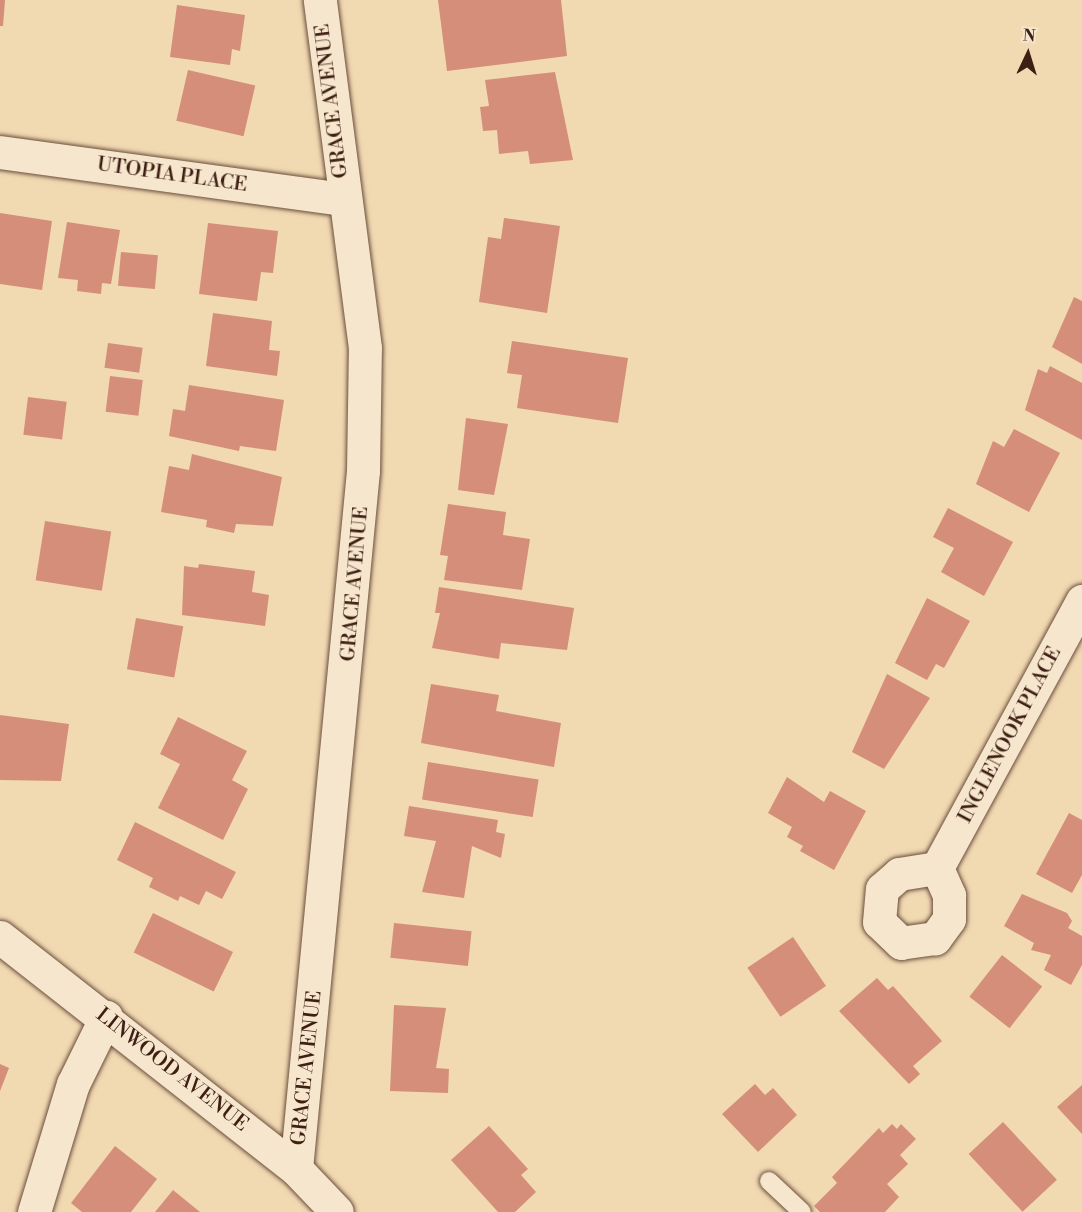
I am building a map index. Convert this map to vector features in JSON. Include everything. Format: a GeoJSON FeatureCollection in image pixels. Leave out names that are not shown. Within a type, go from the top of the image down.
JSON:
{"type":"FeatureCollection","features":[{"type":"Feature","properties":{"kind":"street","name":"GRACE AVENUE"},"geometry":{"type":"LineString","coordinates":[[296,1169],[363,471],[365,348],[320,0]]}},
{"type":"Feature","properties":{"kind":"street","name":"UTOPIA PLACE"},"geometry":{"type":"LineString","coordinates":[[0,152],[344,199]]}},
{"type":"Feature","properties":{"kind":"street","name":"INGLENOOK PLACE"},"geometry":{"type":"LineString","coordinates":[[937,868],[1082,601]]}},
{"type":"Feature","properties":{"kind":"street","name":"LINWOOD AVENUE"},"geometry":{"type":"LineString","coordinates":[[0,937],[106,1017],[296,1169],[337,1212]]}},
{"type":"Feature","properties":{"kind":"street"},"geometry":{"type":"LineString","coordinates":[[34,1212],[73,1084],[106,1017]]}},
{"type":"Feature","properties":{"kind":"lane"},"geometry":{"type":"LineString","coordinates":[[769,1181],[802,1212]]}},
{"type":"Feature","properties":{"kind":"building"},"geometry":{"type":"Polygon","coordinates":[[[0,0],[5,0],[3,26],[0,26],[0,0]]]}},
{"type":"Feature","properties":{"kind":"building"},"geometry":{"type":"Polygon","coordinates":[[[438,0],[561,0],[567,56],[447,71],[438,0]]]}},
{"type":"Feature","properties":{"kind":"building"},"geometry":{"type":"Polygon","coordinates":[[[177,5],[245,15],[240,51],[232,49],[230,65],[170,57],[177,5]]]}},
{"type":"Feature","properties":{"kind":"building"},"geometry":{"type":"Polygon","coordinates":[[[188,70],[255,86],[244,136],[176,121],[188,70]]]}},
{"type":"Feature","properties":{"kind":"building"},"geometry":{"type":"Polygon","coordinates":[[[555,72],[573,160],[530,164],[528,151],[499,154],[497,130],[483,131],[480,107],[489,106],[485,80],[555,72]]]}},
{"type":"Feature","properties":{"kind":"building"},"geometry":{"type":"Polygon","coordinates":[[[0,213],[52,221],[42,290],[0,284],[0,213]]]}},
{"type":"Feature","properties":{"kind":"building"},"geometry":{"type":"Polygon","coordinates":[[[504,218],[560,226],[547,313],[479,302],[488,237],[501,239],[504,218]]]}},
{"type":"Feature","properties":{"kind":"building"},"geometry":{"type":"Polygon","coordinates":[[[67,222],[120,230],[111,284],[102,283],[101,294],[77,291],[78,280],[58,278],[67,222]]]}},
{"type":"Feature","properties":{"kind":"building"},"geometry":{"type":"Polygon","coordinates":[[[208,223],[278,231],[273,273],[261,272],[257,301],[199,294],[208,223]]]}},
{"type":"Feature","properties":{"kind":"building"},"geometry":{"type":"Polygon","coordinates":[[[121,252],[158,255],[155,289],[118,286],[121,252]]]}},
{"type":"Feature","properties":{"kind":"building"},"geometry":{"type":"Polygon","coordinates":[[[1074,297],[1082,301],[1082,364],[1052,347],[1074,297]]]}},
{"type":"Feature","properties":{"kind":"building"},"geometry":{"type":"Polygon","coordinates":[[[213,313],[272,321],[269,350],[280,351],[277,376],[206,366],[213,313]]]}},
{"type":"Feature","properties":{"kind":"building"},"geometry":{"type":"Polygon","coordinates":[[[512,341],[628,358],[618,423],[517,408],[522,375],[507,373],[512,341]]]}},
{"type":"Feature","properties":{"kind":"building"},"geometry":{"type":"Polygon","coordinates":[[[108,343],[143,348],[139,373],[105,368],[108,343]]]}},
{"type":"Feature","properties":{"kind":"building"},"geometry":{"type":"Polygon","coordinates":[[[1050,366],[1082,383],[1082,440],[1025,410],[1038,369],[1047,373],[1050,366]]]}},
{"type":"Feature","properties":{"kind":"building"},"geometry":{"type":"Polygon","coordinates":[[[110,376],[143,380],[138,416],[106,412],[110,376]]]}},
{"type":"Feature","properties":{"kind":"building"},"geometry":{"type":"Polygon","coordinates":[[[189,385],[284,400],[276,451],[240,446],[239,451],[169,436],[173,409],[185,411],[189,385]]]}},
{"type":"Feature","properties":{"kind":"building"},"geometry":{"type":"Polygon","coordinates":[[[28,397],[67,402],[62,439],[23,435],[28,397]]]}},
{"type":"Feature","properties":{"kind":"building"},"geometry":{"type":"Polygon","coordinates":[[[466,418],[508,424],[494,495],[458,490],[466,418]]]}},
{"type":"Feature","properties":{"kind":"building"},"geometry":{"type":"Polygon","coordinates":[[[1014,429],[1060,453],[1029,512],[976,484],[993,441],[1004,447],[1014,429]]]}},
{"type":"Feature","properties":{"kind":"building"},"geometry":{"type":"Polygon","coordinates":[[[192,454],[282,477],[273,526],[236,524],[234,533],[206,527],[207,520],[161,512],[169,466],[189,470],[192,454]]]}},
{"type":"Feature","properties":{"kind":"building"},"geometry":{"type":"Polygon","coordinates":[[[448,504],[506,512],[503,535],[530,539],[522,590],[444,580],[448,556],[440,555],[448,504]]]}},
{"type":"Feature","properties":{"kind":"building"},"geometry":{"type":"Polygon","coordinates":[[[948,508],[1013,542],[984,596],[941,572],[954,548],[933,537],[948,508]]]}},
{"type":"Feature","properties":{"kind":"building"},"geometry":{"type":"Polygon","coordinates":[[[45,521],[111,531],[102,591],[36,580],[45,521]]]}},
{"type":"Feature","properties":{"kind":"building"},"geometry":{"type":"Polygon","coordinates":[[[199,564],[255,571],[252,592],[269,595],[265,626],[182,615],[184,566],[198,568],[199,564]]]}},
{"type":"Feature","properties":{"kind":"building"},"geometry":{"type":"Polygon","coordinates":[[[439,587],[574,608],[567,650],[501,643],[499,659],[432,648],[440,613],[435,613],[439,587]]]}},
{"type":"Feature","properties":{"kind":"building"},"geometry":{"type":"Polygon","coordinates":[[[927,598],[970,621],[944,668],[936,664],[927,680],[895,663],[927,598]]]}},
{"type":"Feature","properties":{"kind":"building"},"geometry":{"type":"Polygon","coordinates":[[[136,618],[183,626],[174,678],[127,669],[136,618]]]}},
{"type":"Feature","properties":{"kind":"building"},"geometry":{"type":"Polygon","coordinates":[[[887,674],[930,698],[884,769],[852,752],[887,674]]]}},
{"type":"Feature","properties":{"kind":"building"},"geometry":{"type":"Polygon","coordinates":[[[431,684],[499,695],[496,711],[561,723],[554,767],[421,743],[431,684]]]}},
{"type":"Feature","properties":{"kind":"building"},"geometry":{"type":"Polygon","coordinates":[[[0,715],[69,724],[61,781],[0,780],[0,715]]]}},
{"type":"Feature","properties":{"kind":"building"},"geometry":{"type":"Polygon","coordinates":[[[178,717],[247,751],[232,780],[248,789],[223,840],[158,808],[180,764],[160,754],[178,717]]]}},
{"type":"Feature","properties":{"kind":"building"},"geometry":{"type":"Polygon","coordinates":[[[428,762],[539,780],[533,817],[422,800],[428,762]]]}},
{"type":"Feature","properties":{"kind":"building"},"geometry":{"type":"Polygon","coordinates":[[[787,777],[824,802],[830,791],[866,811],[834,870],[800,851],[803,846],[787,837],[792,827],[768,813],[787,777]]]}},
{"type":"Feature","properties":{"kind":"building"},"geometry":{"type":"Polygon","coordinates":[[[409,806],[498,820],[496,832],[505,834],[501,858],[472,846],[464,898],[422,892],[436,841],[404,836],[409,806]]]}},
{"type":"Feature","properties":{"kind":"building"},"geometry":{"type":"Polygon","coordinates":[[[1069,813],[1082,820],[1082,875],[1072,893],[1036,874],[1069,813]]]}},
{"type":"Feature","properties":{"kind":"building"},"geometry":{"type":"Polygon","coordinates":[[[135,822],[236,872],[222,899],[206,891],[199,905],[180,896],[178,901],[149,887],[153,878],[117,860],[135,822]]]}},
{"type":"Feature","properties":{"kind":"building"},"geometry":{"type":"Polygon","coordinates":[[[1022,894],[1067,913],[1072,921],[1068,928],[1082,936],[1082,965],[1071,985],[1044,970],[1051,955],[1031,950],[1034,943],[1004,926],[1022,894]]]}},
{"type":"Feature","properties":{"kind":"building"},"geometry":{"type":"Polygon","coordinates":[[[153,913],[233,952],[214,992],[134,953],[153,913]]]}},
{"type":"Feature","properties":{"kind":"building"},"geometry":{"type":"Polygon","coordinates":[[[394,923],[472,931],[468,966],[390,958],[394,923]]]}},
{"type":"Feature","properties":{"kind":"building"},"geometry":{"type":"Polygon","coordinates":[[[793,937],[826,986],[780,1017],[747,968],[793,937]]]}},
{"type":"Feature","properties":{"kind":"building"},"geometry":{"type":"Polygon","coordinates":[[[1002,955],[1042,986],[1010,1028],[969,997],[1002,955]]]}},
{"type":"Feature","properties":{"kind":"building"},"geometry":{"type":"Polygon","coordinates":[[[877,978],[888,990],[893,986],[942,1041],[913,1066],[920,1074],[909,1084],[839,1011],[877,978]]]}},
{"type":"Feature","properties":{"kind":"building"},"geometry":{"type":"Polygon","coordinates":[[[394,1005],[446,1008],[436,1068],[449,1069],[448,1093],[390,1091],[394,1005]]]}},
{"type":"Feature","properties":{"kind":"building"},"geometry":{"type":"Polygon","coordinates":[[[0,1064],[9,1068],[0,1091],[0,1064]]]}},
{"type":"Feature","properties":{"kind":"building"},"geometry":{"type":"Polygon","coordinates":[[[755,1084],[765,1095],[773,1088],[797,1115],[758,1152],[722,1114],[755,1084]]]}},
{"type":"Feature","properties":{"kind":"building"},"geometry":{"type":"Polygon","coordinates":[[[1082,1085],[1082,1134],[1057,1107],[1082,1085]]]}},
{"type":"Feature","properties":{"kind":"building"},"geometry":{"type":"Polygon","coordinates":[[[1003,1122],[1057,1180],[1023,1212],[969,1154],[1003,1122]]]}},
{"type":"Feature","properties":{"kind":"building"},"geometry":{"type":"Polygon","coordinates":[[[892,1124],[897,1129],[901,1124],[916,1139],[900,1155],[908,1164],[887,1184],[899,1197],[885,1212],[820,1212],[814,1206],[837,1183],[832,1177],[879,1128],[883,1133],[892,1124]]]}},
{"type":"Feature","properties":{"kind":"building"},"geometry":{"type":"Polygon","coordinates":[[[489,1126],[528,1169],[521,1175],[536,1192],[515,1212],[498,1212],[451,1160],[489,1126]]]}},
{"type":"Feature","properties":{"kind":"building"},"geometry":{"type":"Polygon","coordinates":[[[115,1146],[157,1179],[131,1212],[82,1212],[71,1203],[115,1146]]]}},
{"type":"Feature","properties":{"kind":"building"},"geometry":{"type":"Polygon","coordinates":[[[173,1190],[200,1212],[155,1212],[173,1190]]]}}]}
